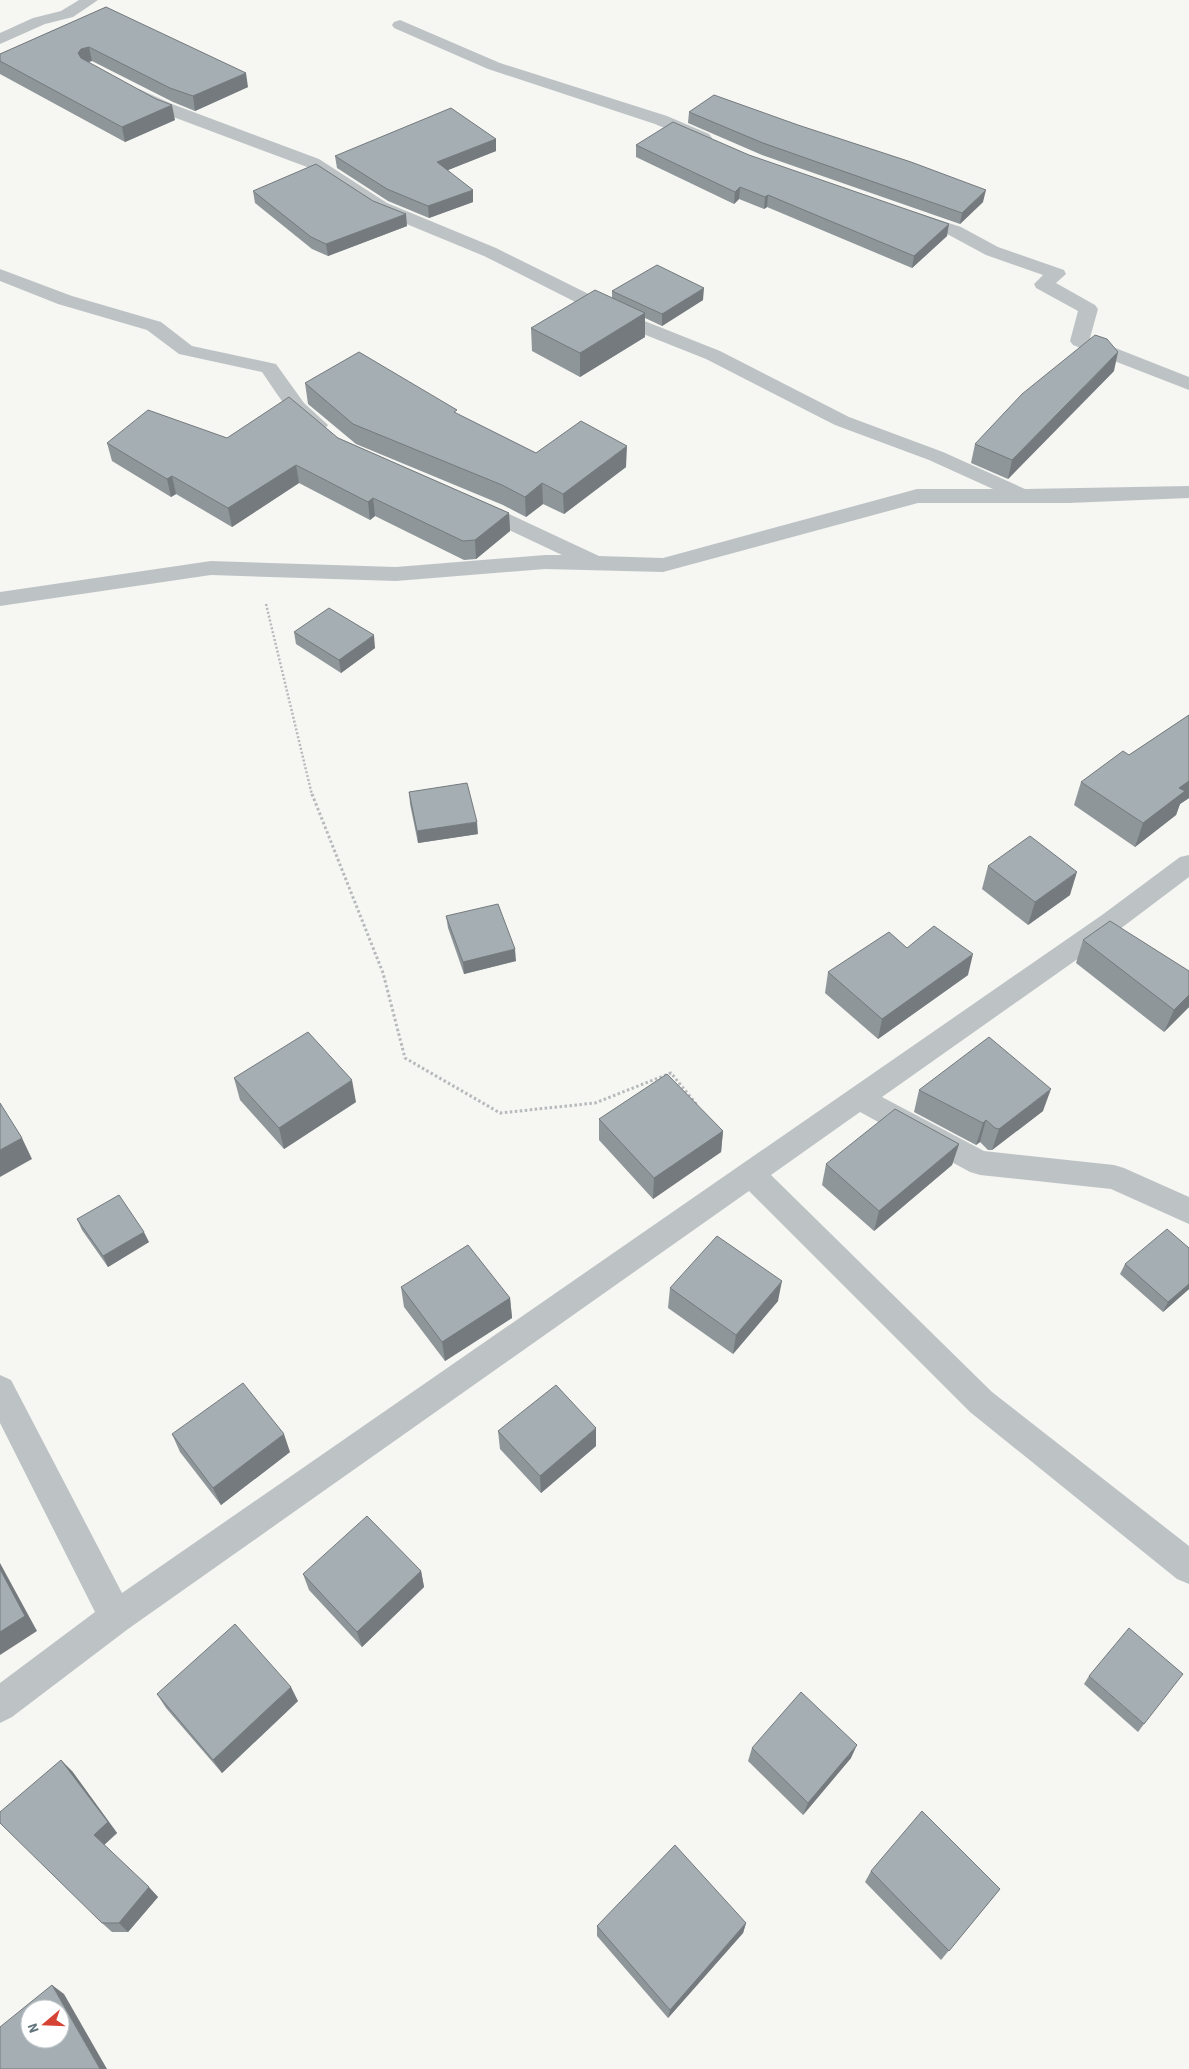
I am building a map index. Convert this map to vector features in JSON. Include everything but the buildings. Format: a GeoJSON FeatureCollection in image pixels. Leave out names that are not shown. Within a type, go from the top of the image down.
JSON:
{"type":"FeatureCollection","features":[{"type":"Feature","properties":{"kind":"street"},"geometry":{"type":"LineString","coordinates":[[0,39],[39,21],[67,14],[90,0]]}},
{"type":"Feature","properties":{"kind":"street"},"geometry":{"type":"LineString","coordinates":[[400,25],[494,66],[661,120],[721,146]]}},
{"type":"Feature","properties":{"kind":"street"},"geometry":{"type":"LineString","coordinates":[[124,86],[166,108],[313,164],[381,207],[490,252],[630,322],[713,355],[842,421],[936,456],[1024,496]]}},
{"type":"Feature","properties":{"kind":"street"},"geometry":{"type":"LineString","coordinates":[[898,212],[955,231],[992,251],[1056,274],[1043,284],[1088,309],[1080,341],[1189,384]]}},
{"type":"Feature","properties":{"kind":"street"},"geometry":{"type":"LineString","coordinates":[[0,275],[65,300],[154,326],[186,350],[269,368],[297,407],[334,438]]}},
{"type":"Feature","properties":{"kind":"street"},"geometry":{"type":"LineString","coordinates":[[0,599],[211,568],[396,574],[545,562],[663,565],[917,496],[1069,496],[1189,492]]}},
{"type":"Feature","properties":{"kind":"street"},"geometry":{"type":"LineString","coordinates":[[458,498],[494,512],[598,564]]}},
{"type":"Feature","properties":{"kind":"street"},"geometry":{"type":"LineString","coordinates":[[0,1705],[116,1617],[751,1174],[1110,922],[1189,864]]}},
{"type":"Feature","properties":{"kind":"street"},"geometry":{"type":"LineString","coordinates":[[859,1098],[980,1163],[1114,1177],[1189,1211]]}},
{"type":"Feature","properties":{"kind":"street"},"geometry":{"type":"LineString","coordinates":[[751,1174],[981,1402],[1189,1567]]}},
{"type":"Feature","properties":{"kind":"street"},"geometry":{"type":"LineString","coordinates":[[0,1390],[116,1617]]}},
{"type":"Feature","properties":{"kind":"path"},"geometry":{"type":"LineString","coordinates":[[258,569],[312,795],[383,973],[405,1058],[500,1113],[595,1102],[671,1073],[702,1112]]}}]}
